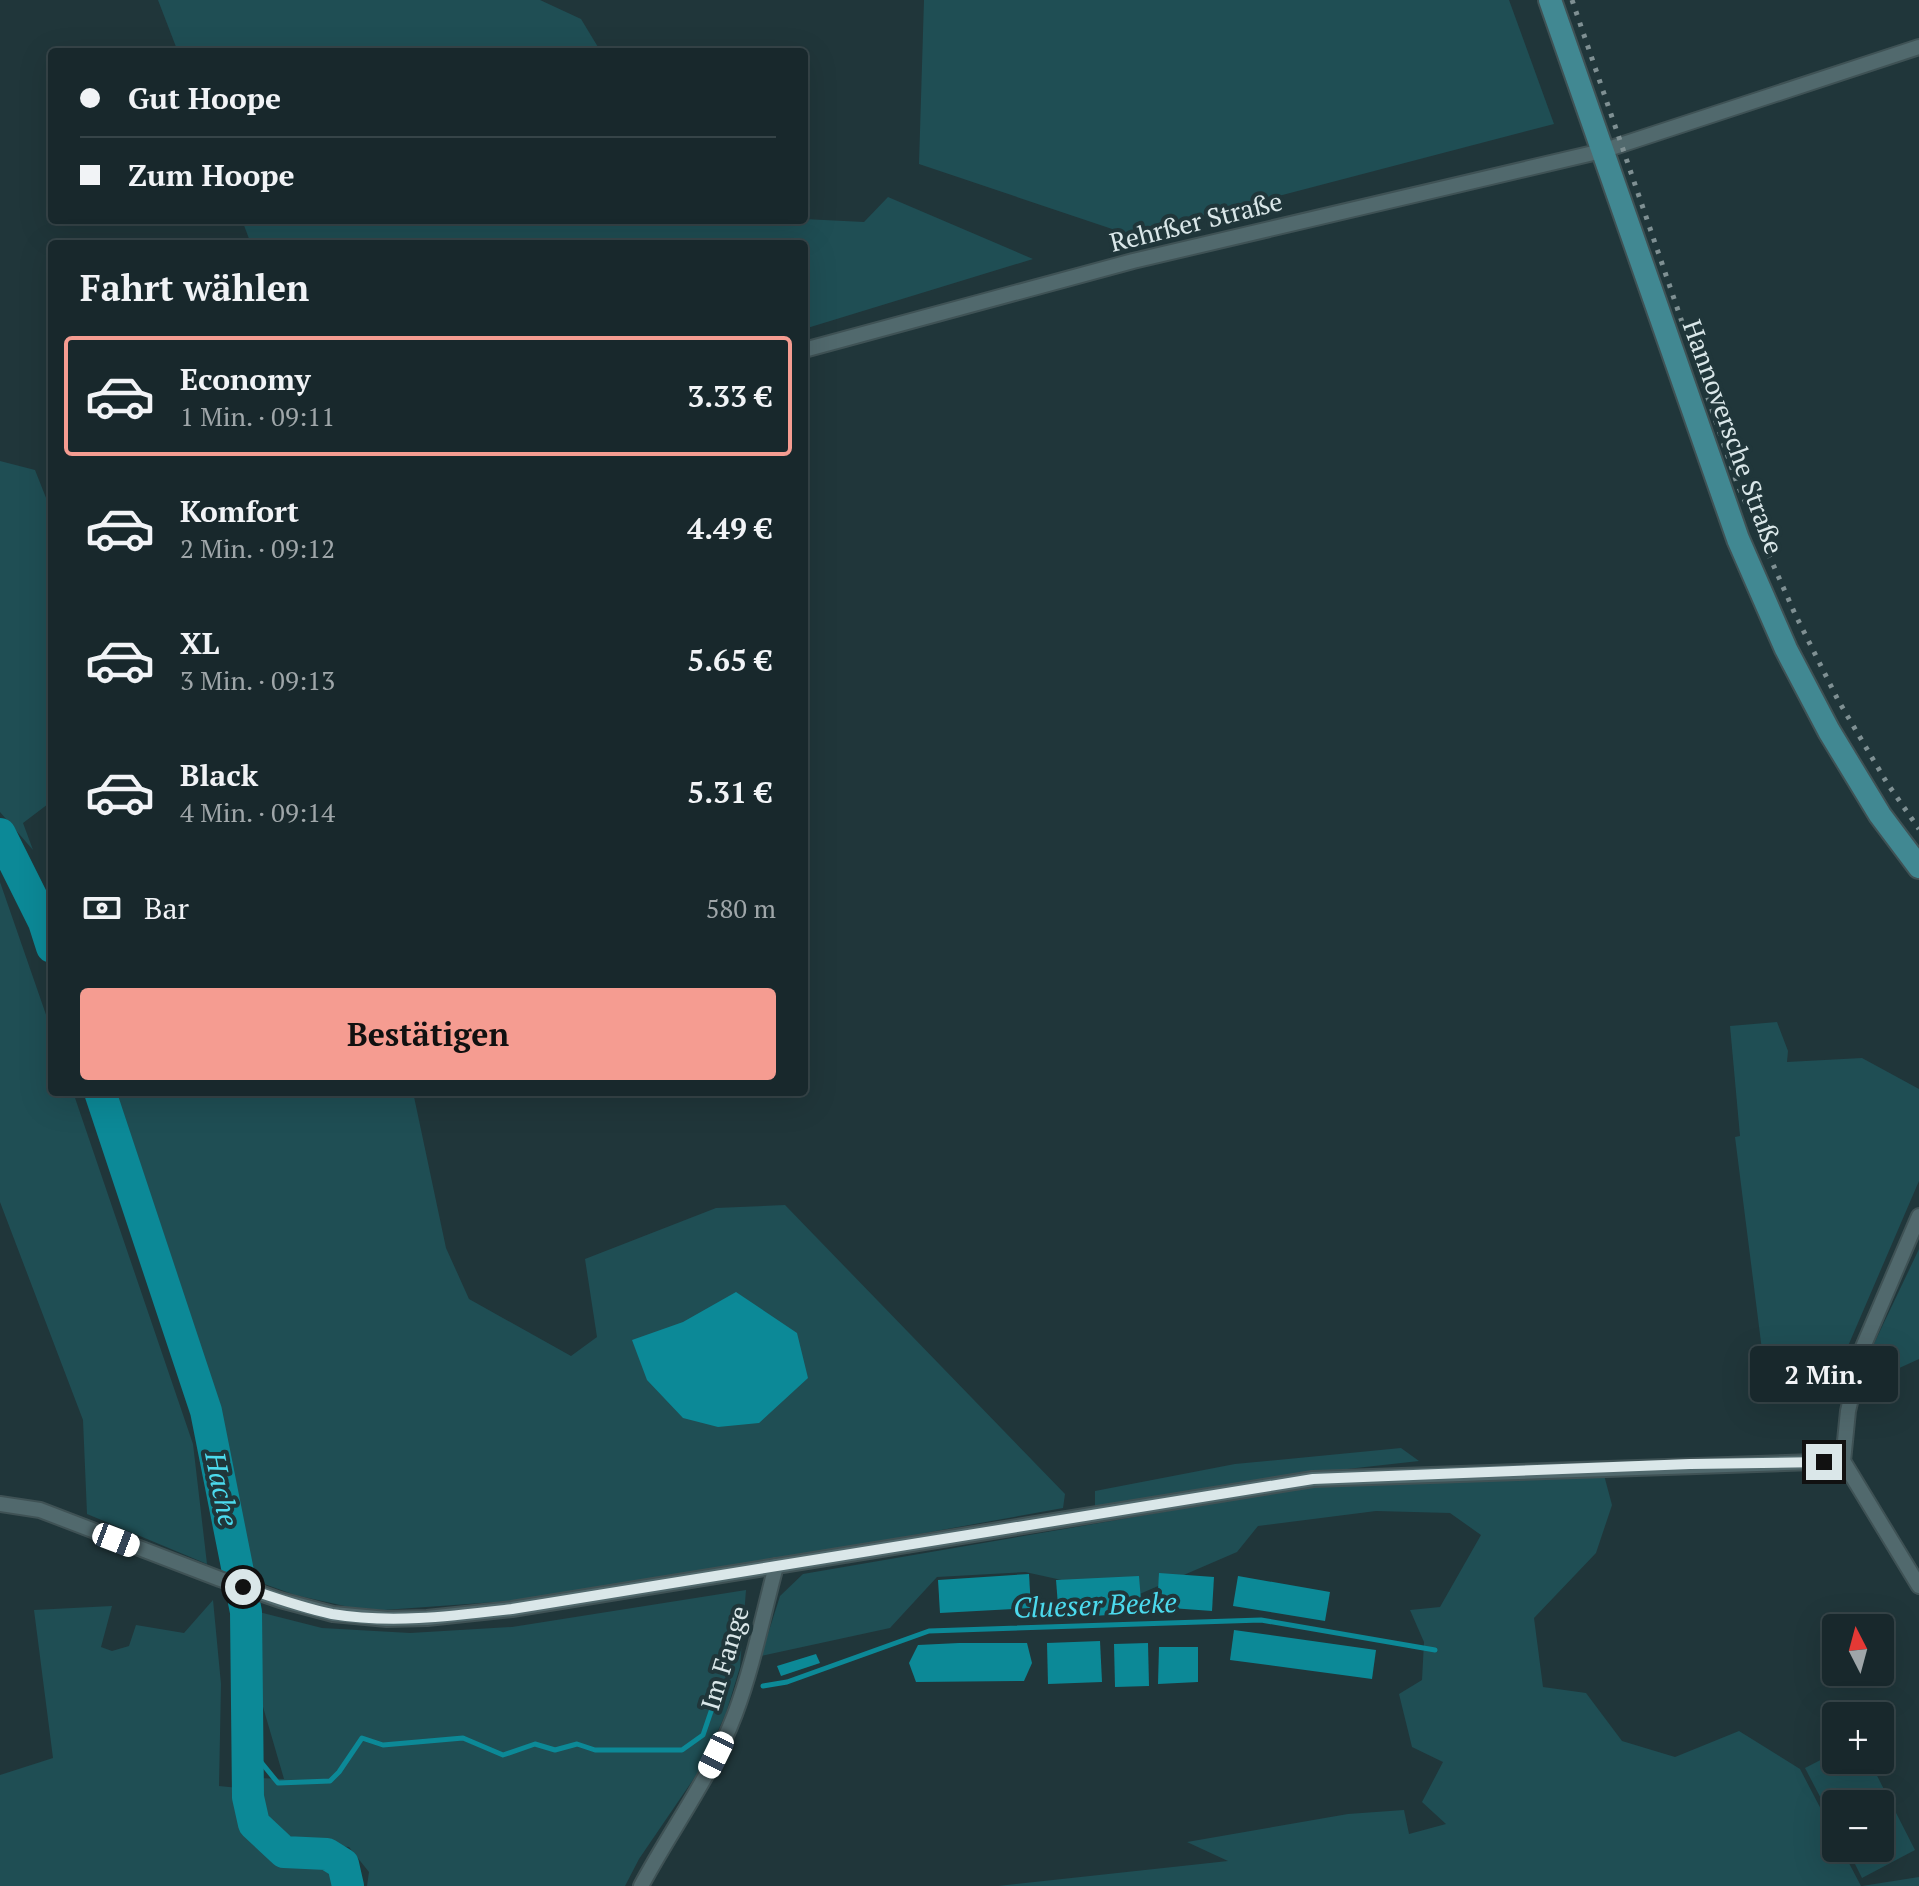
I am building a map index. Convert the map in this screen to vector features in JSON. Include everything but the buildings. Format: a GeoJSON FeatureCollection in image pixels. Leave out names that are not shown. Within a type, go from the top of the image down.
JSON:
{"type":"FeatureCollection","features":[{"type":"Feature","properties":{"kind":"main road","name":"Hannoversche Straße"},"geometry":{"type":"LineString","coordinates":[[1550,0],[1738,539],[1786,649],[1829,731],[1880,815],[1919,867]]}},
{"type":"Feature","properties":{"kind":"street","name":"Rehrßer Straße"},"geometry":{"type":"LineString","coordinates":[[808,349],[1133,261],[1602,151],[1919,47]]}},
{"type":"Feature","properties":{"kind":"street"},"geometry":{"type":"LineString","coordinates":[[1919,1216],[1863,1347],[1848,1411],[1843,1461],[1919,1586]]}},
{"type":"Feature","properties":{"kind":"street"},"geometry":{"type":"LineString","coordinates":[[0,1504],[40,1510],[259,1593],[333,1614],[387,1619],[512,1609],[1313,1479],[1843,1461]]}},
{"type":"Feature","properties":{"kind":"street","name":"Im Fange"},"geometry":{"type":"LineString","coordinates":[[641,1886],[706,1774],[735,1716],[776,1566]]}},
{"type":"Feature","properties":{"kind":"shaded area"},"geometry":{"type":"Polygon","coordinates":[[[158,0],[540,0],[581,19],[599,48],[176,48],[158,0]]]}},
{"type":"Feature","properties":{"kind":"shaded area"},"geometry":{"type":"Polygon","coordinates":[[[924,0],[1509,0],[1554,124],[1130,235],[919,164],[924,0]]]}},
{"type":"Feature","properties":{"kind":"shaded area"},"geometry":{"type":"Polygon","coordinates":[[[888,197],[1033,259],[808,328],[808,240],[250,240],[244,224],[808,224],[808,219],[864,222],[888,197]]]}},
{"type":"Feature","properties":{"kind":"shaded area"},"geometry":{"type":"Polygon","coordinates":[[[0,461],[35,470],[48,503],[48,804],[23,823],[33,850],[0,812],[0,461]]]}},
{"type":"Feature","properties":{"kind":"shaded area"},"geometry":{"type":"Polygon","coordinates":[[[0,882],[48,1020],[48,1096],[74,1096],[193,1444],[207,1564],[87,1514],[83,1420],[0,1202],[0,882]]]}},
{"type":"Feature","properties":{"kind":"shaded area"},"geometry":{"type":"Polygon","coordinates":[[[1777,1022],[1788,1051],[1787,1062],[1862,1058],[1919,1089],[1919,1181],[1842,1360],[1764,1366],[1735,1137],[1740,1136],[1730,1026],[1777,1022]]]}},
{"type":"Feature","properties":{"kind":"shaded area"},"geometry":{"type":"Polygon","coordinates":[[[110,1096],[414,1096],[446,1248],[469,1299],[571,1356],[597,1337],[585,1259],[716,1208],[785,1205],[1065,1494],[1063,1508],[776,1560],[511,1601],[384,1610],[349,1607],[295,1595],[256,1581],[242,1546],[208,1380],[110,1096]]]}},
{"type":"Feature","properties":{"kind":"shaded area"},"geometry":{"type":"Polygon","coordinates":[[[1919,1249],[1919,1359],[1873,1380],[1870,1352],[1919,1249]]]}},
{"type":"Feature","properties":{"kind":"shaded area"},"geometry":{"type":"Polygon","coordinates":[[[1401,1448],[1419,1461],[1311,1473],[1095,1506],[1095,1491],[1235,1464],[1401,1448]]]}},
{"type":"Feature","properties":{"kind":"shaded area"},"geometry":{"type":"Polygon","coordinates":[[[1604,1475],[1612,1505],[1596,1553],[1534,1618],[1543,1687],[1586,1693],[1622,1741],[1675,1757],[1739,1731],[1800,1769],[1822,1811],[1822,1862],[1848,1862],[1861,1886],[998,1886],[1228,1861],[1187,1842],[1348,1814],[1404,1810],[1409,1834],[1446,1824],[1422,1802],[1443,1762],[1412,1747],[1399,1694],[1422,1680],[1424,1642],[1410,1610],[1440,1607],[1481,1535],[1450,1513],[1376,1511],[1258,1526],[1237,1552],[1135,1596],[1025,1572],[937,1577],[890,1628],[761,1656],[780,1596],[803,1574],[1314,1486],[1604,1475]]]}},
{"type":"Feature","properties":{"kind":"shaded area"},"geometry":{"type":"Polygon","coordinates":[[[746,1590],[740,1667],[726,1713],[701,1768],[639,1859],[625,1886],[367,1886],[369,1872],[349,1847],[297,1842],[266,1815],[259,1778],[284,1779],[252,1669],[255,1611],[322,1628],[410,1633],[512,1627],[746,1590]]]}},
{"type":"Feature","properties":{"kind":"shaded area"},"geometry":{"type":"Polygon","coordinates":[[[213,1600],[221,1684],[219,1786],[239,1788],[245,1826],[281,1860],[299,1865],[331,1866],[338,1874],[339,1886],[0,1886],[0,1775],[53,1758],[34,1610],[112,1606],[101,1647],[112,1651],[129,1646],[136,1625],[184,1633],[213,1600]]]}},
{"type":"Feature","properties":{"kind":"shaded area"},"geometry":{"type":"Polygon","coordinates":[[[1822,1759],[1822,1774],[1876,1774],[1884,1790],[1822,1790],[1822,1800],[1805,1768],[1822,1759]]]}},
{"type":"Feature","properties":{"kind":"shaded area"},"geometry":{"type":"Polygon","coordinates":[[[1894,1809],[1915,1850],[1894,1861],[1894,1809]]]}},
{"type":"Feature","properties":{"kind":"shaded area"},"geometry":{"type":"Polygon","coordinates":[[[1854,1862],[1892,1862],[1862,1878],[1854,1862]]]}},
{"type":"Feature","properties":{"kind":"shaded area"},"geometry":{"type":"Polygon","coordinates":[[[1919,1877],[1919,1886],[1862,1886],[1919,1877]]]}},
{"type":"Feature","properties":{"kind":"water"},"geometry":{"type":"Polygon","coordinates":[[[736,1292],[797,1333],[808,1378],[759,1423],[718,1427],[683,1418],[647,1380],[632,1340],[683,1322],[736,1292]]]}},
{"type":"Feature","properties":{"kind":"water"},"geometry":{"type":"Polygon","coordinates":[[[1159,1573],[1214,1577],[1212,1611],[1157,1607],[1159,1573]]]}},
{"type":"Feature","properties":{"kind":"water"},"geometry":{"type":"Polygon","coordinates":[[[1029,1574],[1031,1608],[940,1613],[938,1580],[1029,1574]]]}},
{"type":"Feature","properties":{"kind":"water"},"geometry":{"type":"Polygon","coordinates":[[[1139,1576],[1142,1613],[1059,1618],[1056,1580],[1139,1576]]]}},
{"type":"Feature","properties":{"kind":"water"},"geometry":{"type":"Polygon","coordinates":[[[1238,1576],[1330,1592],[1325,1621],[1233,1606],[1238,1576]]]}},
{"type":"Feature","properties":{"kind":"water"},"geometry":{"type":"Polygon","coordinates":[[[1234,1630],[1376,1650],[1372,1679],[1230,1660],[1234,1630]]]}},
{"type":"Feature","properties":{"kind":"water"},"geometry":{"type":"Polygon","coordinates":[[[1100,1641],[1102,1682],[1048,1684],[1047,1643],[1100,1641]]]}},
{"type":"Feature","properties":{"kind":"water"},"geometry":{"type":"Polygon","coordinates":[[[1027,1643],[1032,1663],[1024,1681],[916,1682],[909,1663],[918,1645],[1027,1643]]]}},
{"type":"Feature","properties":{"kind":"water"},"geometry":{"type":"Polygon","coordinates":[[[1148,1643],[1149,1686],[1115,1687],[1114,1644],[1148,1643]]]}},
{"type":"Feature","properties":{"kind":"water"},"geometry":{"type":"Polygon","coordinates":[[[1159,1647],[1198,1647],[1198,1682],[1158,1684],[1159,1647]]]}},
{"type":"Feature","properties":{"kind":"water"},"geometry":{"type":"Polygon","coordinates":[[[816,1654],[820,1663],[781,1676],[777,1666],[816,1654]]]}},
{"type":"Feature","properties":{"kind":"waterway","name":"Hache"},"geometry":{"type":"LineString","coordinates":[[0,834],[48,934]]}},
{"type":"Feature","properties":{"kind":"waterway","name":"Hache"},"geometry":{"type":"LineString","coordinates":[[101,1096],[206,1411],[246,1612],[248,1797],[254,1824],[284,1852],[327,1854],[343,1864],[348,1886]]}},
{"type":"Feature","properties":{"kind":"waterway","name":"Clueser Beeke"},"geometry":{"type":"LineString","coordinates":[[763,1686],[787,1682],[929,1631],[1261,1620],[1435,1650]]}},
{"type":"Feature","properties":{"kind":"waterway","name":"Clueser Beeke"},"geometry":{"type":"LineString","coordinates":[[247,1754],[256,1756],[278,1783],[330,1781],[362,1738],[383,1745],[463,1738],[503,1755],[535,1744],[555,1750],[577,1744],[595,1750],[682,1750],[703,1735],[720,1685]]}},
{"type":"Feature","properties":{"kind":"railway"},"geometry":{"type":"LineString","coordinates":[[1572,0],[1737,483],[1795,614],[1838,700],[1887,783],[1919,829]]}},
{"type":"Feature","properties":{"kind":"route"},"geometry":{"type":"LineString","coordinates":[[243,1587],[333,1614],[387,1619],[427,1618],[512,1609],[1313,1479],[1690,1464],[1824,1462]]}}]}
